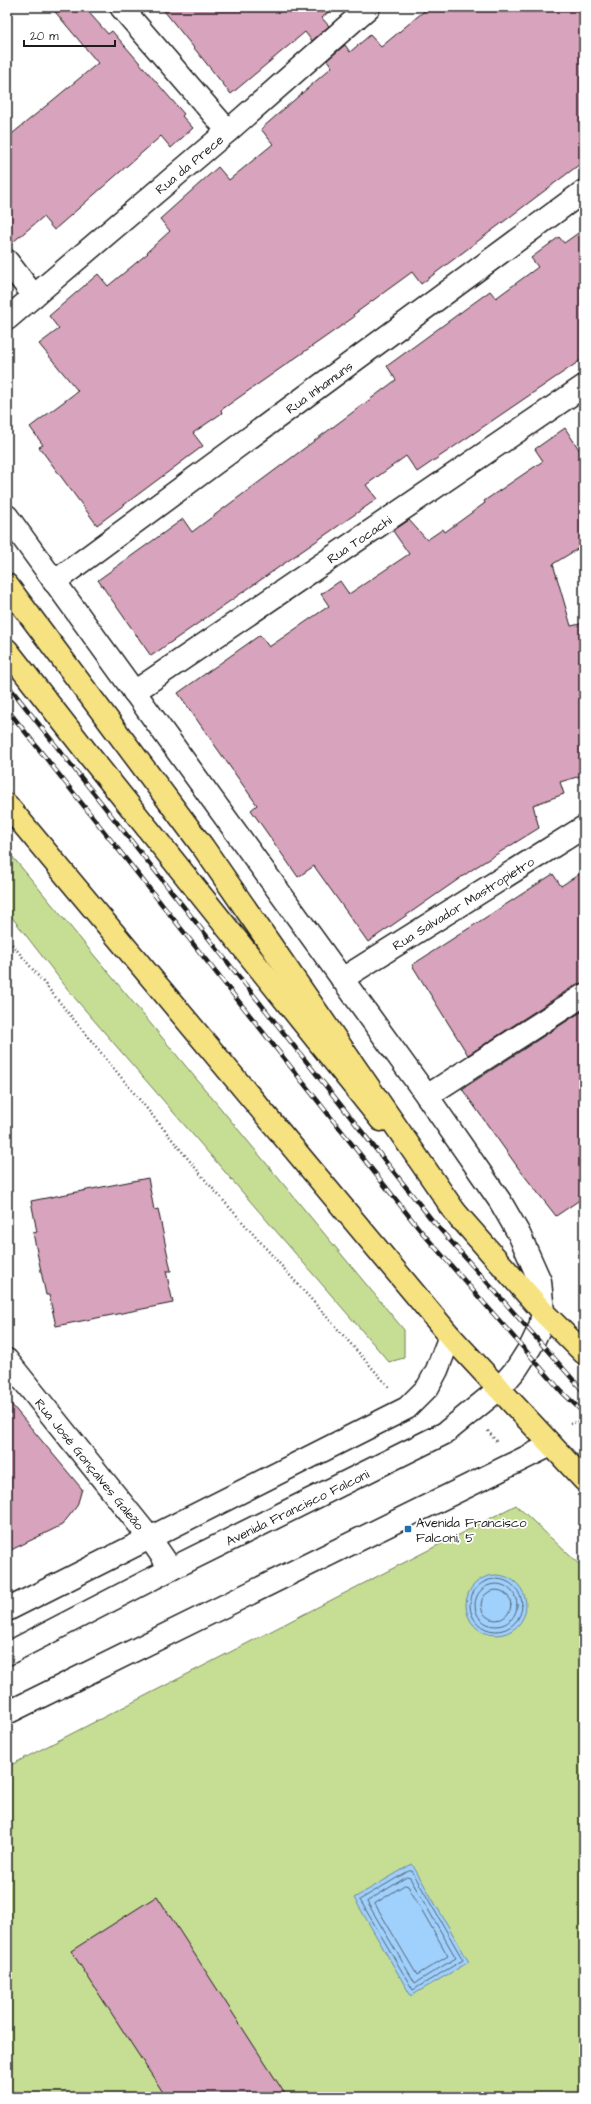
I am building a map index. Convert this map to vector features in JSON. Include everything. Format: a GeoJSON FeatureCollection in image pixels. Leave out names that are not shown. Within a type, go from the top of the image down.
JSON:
{"type":"FeatureCollection","features":[{"type":"Feature","properties":{"kind":"main road"},"geometry":{"type":"LineString","coordinates":[[7,585],[203,847],[460,1219]]}},
{"type":"Feature","properties":{"kind":"main road"},"geometry":{"type":"LineString","coordinates":[[7,650],[92,759],[460,1219],[542,1312],[584,1353]]}},
{"type":"Feature","properties":{"kind":"main road"},"geometry":{"type":"LineString","coordinates":[[7,805],[450,1336],[584,1480]]}},
{"type":"Feature","properties":{"kind":"street"},"geometry":{"type":"LineString","coordinates":[[121,7],[228,131]]}},
{"type":"Feature","properties":{"kind":"street","name":"Rua da Prece"},"geometry":{"type":"LineString","coordinates":[[7,319],[228,131],[369,7]]}},
{"type":"Feature","properties":{"kind":"street","name":"Rua Inhamuns"},"geometry":{"type":"LineString","coordinates":[[54,582],[584,191]]}},
{"type":"Feature","properties":{"kind":"street"},"geometry":{"type":"LineString","coordinates":[[7,261],[34,296]]}},
{"type":"Feature","properties":{"kind":"street","name":"Rua Tocachi"},"geometry":{"type":"LineString","coordinates":[[134,692],[584,386]]}},
{"type":"Feature","properties":{"kind":"street","name":"Avenida Francisco Falconi"},"geometry":{"type":"LineString","coordinates":[[7,516],[428,1096],[500,1201],[519,1234],[540,1281],[542,1312],[540,1327],[531,1346],[517,1368],[499,1389],[445,1433],[171,1569],[7,1654]]}},
{"type":"Feature","properties":{"kind":"street","name":"Rua Salvador Mastropietro"},"geometry":{"type":"LineString","coordinates":[[342,979],[584,827]]}},
{"type":"Feature","properties":{"kind":"street"},"geometry":{"type":"LineString","coordinates":[[428,1096],[584,995]]}},
{"type":"Feature","properties":{"kind":"street"},"geometry":{"type":"LineString","coordinates":[[7,1610],[407,1408],[428,1387],[437,1370],[450,1336]]}},
{"type":"Feature","properties":{"kind":"street","name":"Rua José Gonçalves Galeão"},"geometry":{"type":"LineString","coordinates":[[7,1360],[149,1537],[171,1569]]}},
{"type":"Feature","properties":{"kind":"street"},"geometry":{"type":"LineString","coordinates":[[7,1713],[550,1445]]}},
{"type":"Feature","properties":{"kind":"path"},"geometry":{"type":"LineString","coordinates":[[7,938],[207,1182],[407,1408]]}},
{"type":"Feature","properties":{"kind":"green space"},"geometry":{"type":"Polygon","coordinates":[[[7,850],[404,1330],[404,1358],[389,1362],[73,996],[7,911],[7,850]]]}},
{"type":"Feature","properties":{"kind":"green space"},"geometry":{"type":"Polygon","coordinates":[[[516,1505],[584,1569],[584,2097],[7,2097],[7,1767],[516,1505]]]}},
{"type":"Feature","properties":{"kind":"water"},"geometry":{"type":"Polygon","coordinates":[[[490,1575],[502,1575],[518,1583],[524,1593],[526,1605],[524,1617],[518,1627],[502,1635],[490,1635],[474,1627],[466,1611],[466,1599],[474,1583],[490,1575]]]}},
{"type":"Feature","properties":{"kind":"water"},"geometry":{"type":"Polygon","coordinates":[[[412,1864],[469,1962],[411,1996],[354,1898],[412,1864]]]}},
{"type":"Feature","properties":{"kind":"building"},"geometry":{"type":"Polygon","coordinates":[[[51,7],[84,7],[108,34],[112,31],[184,114],[182,116],[193,128],[171,148],[161,136],[54,230],[43,217],[7,247],[7,138],[98,63],[51,7]]]}},
{"type":"Feature","properties":{"kind":"building"},"geometry":{"type":"Polygon","coordinates":[[[161,7],[334,7],[322,18],[329,26],[312,41],[305,32],[231,94],[161,7]]]}},
{"type":"Feature","properties":{"kind":"building"},"geometry":{"type":"Polygon","coordinates":[[[429,7],[584,7],[584,161],[421,284],[412,272],[353,315],[354,317],[221,410],[222,413],[193,433],[203,446],[97,525],[39,447],[43,445],[30,427],[78,391],[39,344],[59,329],[49,316],[98,274],[108,286],[148,253],[147,252],[170,231],[160,219],[218,167],[229,180],[273,144],[261,129],[332,67],[327,60],[345,45],[350,52],[370,35],[381,47],[429,7]]]}},
{"type":"Feature","properties":{"kind":"building"},"geometry":{"type":"Polygon","coordinates":[[[584,229],[584,358],[417,472],[406,456],[366,485],[377,499],[151,656],[98,580],[183,519],[192,532],[396,380],[387,366],[490,291],[496,298],[538,267],[531,258],[559,237],[564,243],[584,229]]]}},
{"type":"Feature","properties":{"kind":"building"},"geometry":{"type":"Polygon","coordinates":[[[565,428],[584,457],[584,545],[553,564],[571,626],[584,623],[584,775],[560,782],[564,794],[533,805],[539,828],[476,867],[368,942],[314,866],[298,877],[251,810],[257,805],[178,693],[260,635],[269,647],[329,606],[321,594],[340,581],[349,594],[409,554],[393,531],[409,520],[427,540],[443,529],[445,532],[485,503],[484,501],[543,461],[535,449],[565,428]]]}},
{"type":"Feature","properties":{"kind":"building"},"geometry":{"type":"Polygon","coordinates":[[[584,871],[584,983],[577,984],[468,1055],[412,965],[553,874],[561,886],[584,871]]]}},
{"type":"Feature","properties":{"kind":"building"},"geometry":{"type":"Polygon","coordinates":[[[584,1010],[584,1197],[556,1216],[519,1169],[462,1089],[584,1010]]]}},
{"type":"Feature","properties":{"kind":"building"},"geometry":{"type":"Polygon","coordinates":[[[148,1178],[154,1210],[158,1209],[171,1271],[166,1271],[173,1303],[56,1326],[49,1295],[46,1295],[33,1233],[37,1232],[31,1201],[148,1178]]]}},
{"type":"Feature","properties":{"kind":"building"},"geometry":{"type":"Polygon","coordinates":[[[7,1399],[82,1489],[77,1506],[62,1525],[7,1552],[7,1399]]]}},
{"type":"Feature","properties":{"kind":"building"},"geometry":{"type":"Polygon","coordinates":[[[157,1896],[287,2097],[166,2097],[71,1951],[157,1896]]]}},
{"type":"Feature","properties":{"kind":"railway"},"geometry":{"type":"LineString","coordinates":[[7,684],[432,1220],[584,1392]]}},
{"type":"Feature","properties":{"kind":"railway"},"geometry":{"type":"LineString","coordinates":[[7,709],[420,1230],[562,1392],[584,1413]]}},
{"type":"Feature","properties":{"kind":"place","name":"Avenida Francisco Falconi, 5"},"geometry":{"type":"Point","coordinates":[408,1529]}}]}
